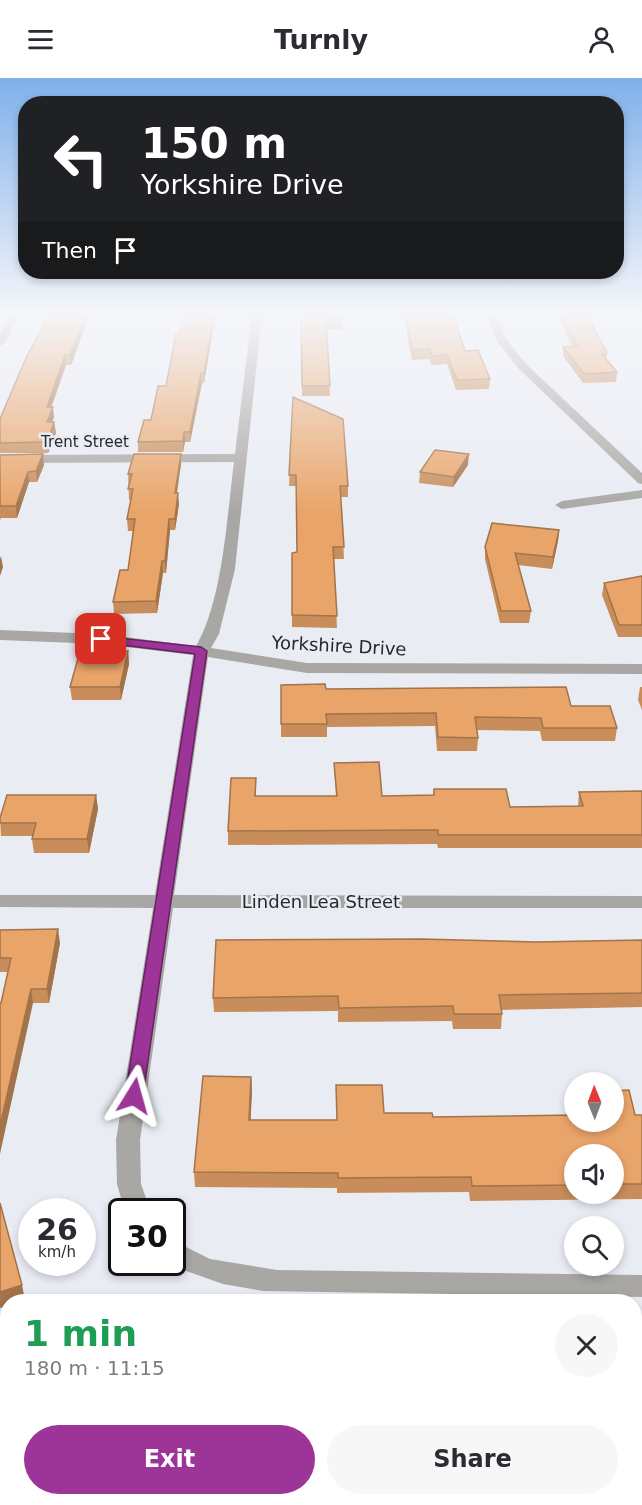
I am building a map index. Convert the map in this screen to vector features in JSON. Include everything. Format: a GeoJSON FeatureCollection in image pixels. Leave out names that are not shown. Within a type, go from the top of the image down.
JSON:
{"type":"FeatureCollection","features":[{"type":"Feature","properties":{"kind":"street"},"geometry":{"type":"LineString","coordinates":[[134,1198],[129,1184],[128,1140],[201,651],[211,634],[228,569],[250,380]]}},
{"type":"Feature","properties":{"kind":"street"},"geometry":{"type":"LineString","coordinates":[[536,380],[642,480]]}},
{"type":"Feature","properties":{"kind":"street","name":"Trent Street"},"geometry":{"type":"LineString","coordinates":[[0,459],[241,458]]}},
{"type":"Feature","properties":{"kind":"street"},"geometry":{"type":"LineString","coordinates":[[562,505],[642,494]]}},
{"type":"Feature","properties":{"kind":"street","name":"Yorkshire Drive"},"geometry":{"type":"LineString","coordinates":[[0,635],[101,639],[201,651],[307,668],[642,669]]}},
{"type":"Feature","properties":{"kind":"street","name":"Linden Lea Street"},"geometry":{"type":"LineString","coordinates":[[0,901],[642,902]]}},
{"type":"Feature","properties":{"kind":"street"},"geometry":{"type":"LineString","coordinates":[[186,1261],[229,1276],[277,1281],[642,1286]]}},
{"type":"Feature","properties":{"kind":"building"},"geometry":{"type":"Polygon","coordinates":[[[17,380],[56,380],[47,407],[53,407],[47,422],[54,422],[47,442],[0,443],[0,419],[17,380]]]}},
{"type":"Feature","properties":{"kind":"building"},"geometry":{"type":"Polygon","coordinates":[[[167,380],[200,380],[190,432],[184,432],[183,441],[138,442],[144,420],[151,420],[158,386],[166,386],[167,380]]]}},
{"type":"Feature","properties":{"kind":"building"},"geometry":{"type":"Polygon","coordinates":[[[302,380],[330,380],[330,386],[302,386],[302,380]]]}},
{"type":"Feature","properties":{"kind":"building"},"geometry":{"type":"Polygon","coordinates":[[[293,397],[343,419],[348,486],[340,486],[344,547],[333,547],[337,616],[292,615],[292,553],[297,552],[296,475],[289,475],[293,397]]]}},
{"type":"Feature","properties":{"kind":"building"},"geometry":{"type":"Polygon","coordinates":[[[435,450],[469,454],[454,477],[420,472],[435,450]]]}},
{"type":"Feature","properties":{"kind":"building"},"geometry":{"type":"Polygon","coordinates":[[[43,454],[36,471],[28,472],[16,506],[0,506],[0,455],[43,454]]]}},
{"type":"Feature","properties":{"kind":"building"},"geometry":{"type":"Polygon","coordinates":[[[134,454],[181,454],[175,493],[178,493],[175,519],[169,519],[165,561],[162,561],[156,601],[113,602],[120,570],[128,570],[135,519],[127,519],[133,489],[128,489],[132,474],[128,474],[134,454]]]}},
{"type":"Feature","properties":{"kind":"building"},"geometry":{"type":"Polygon","coordinates":[[[492,523],[559,530],[553,557],[515,553],[531,611],[501,611],[485,547],[492,523]]]}},
{"type":"Feature","properties":{"kind":"building"},"geometry":{"type":"Polygon","coordinates":[[[642,576],[642,625],[619,625],[604,583],[642,576]]]}},
{"type":"Feature","properties":{"kind":"building"},"geometry":{"type":"Polygon","coordinates":[[[80,651],[128,651],[120,687],[70,687],[80,651]]]}},
{"type":"Feature","properties":{"kind":"building"},"geometry":{"type":"Polygon","coordinates":[[[325,684],[326,689],[566,687],[571,706],[610,706],[617,728],[543,728],[541,718],[475,717],[478,738],[438,737],[436,713],[326,714],[327,724],[281,724],[281,685],[325,684]]]}},
{"type":"Feature","properties":{"kind":"building"},"geometry":{"type":"Polygon","coordinates":[[[379,762],[382,796],[434,795],[434,789],[506,789],[510,807],[583,806],[579,792],[642,791],[642,835],[438,835],[438,830],[228,831],[231,778],[256,778],[255,796],[337,796],[334,763],[379,762]]]}},
{"type":"Feature","properties":{"kind":"building"},"geometry":{"type":"Polygon","coordinates":[[[7,795],[96,795],[87,839],[32,839],[36,823],[0,823],[7,795]]]}},
{"type":"Feature","properties":{"kind":"building"},"geometry":{"type":"Polygon","coordinates":[[[58,929],[47,989],[31,989],[0,1126],[0,1003],[11,958],[0,958],[0,930],[58,929]]]}},
{"type":"Feature","properties":{"kind":"building"},"geometry":{"type":"Polygon","coordinates":[[[421,939],[536,942],[642,940],[642,993],[499,995],[502,1014],[454,1014],[453,1006],[339,1008],[338,996],[213,998],[216,940],[421,939]]]}},
{"type":"Feature","properties":{"kind":"building"},"geometry":{"type":"Polygon","coordinates":[[[203,1076],[251,1077],[249,1120],[337,1120],[336,1085],[382,1085],[384,1113],[432,1113],[433,1117],[564,1115],[564,1132],[624,1132],[624,1090],[629,1090],[635,1115],[642,1115],[642,1184],[624,1184],[624,1144],[564,1144],[564,1185],[472,1186],[471,1177],[338,1178],[338,1173],[194,1172],[203,1076]]]}},
{"type":"Feature","properties":{"kind":"building"},"geometry":{"type":"Polygon","coordinates":[[[0,1203],[22,1285],[0,1292],[0,1203]]]}},
{"type":"Feature","properties":{"kind":"route"},"geometry":{"type":"LineString","coordinates":[[101,639],[201,651],[134,1096]]}}]}
